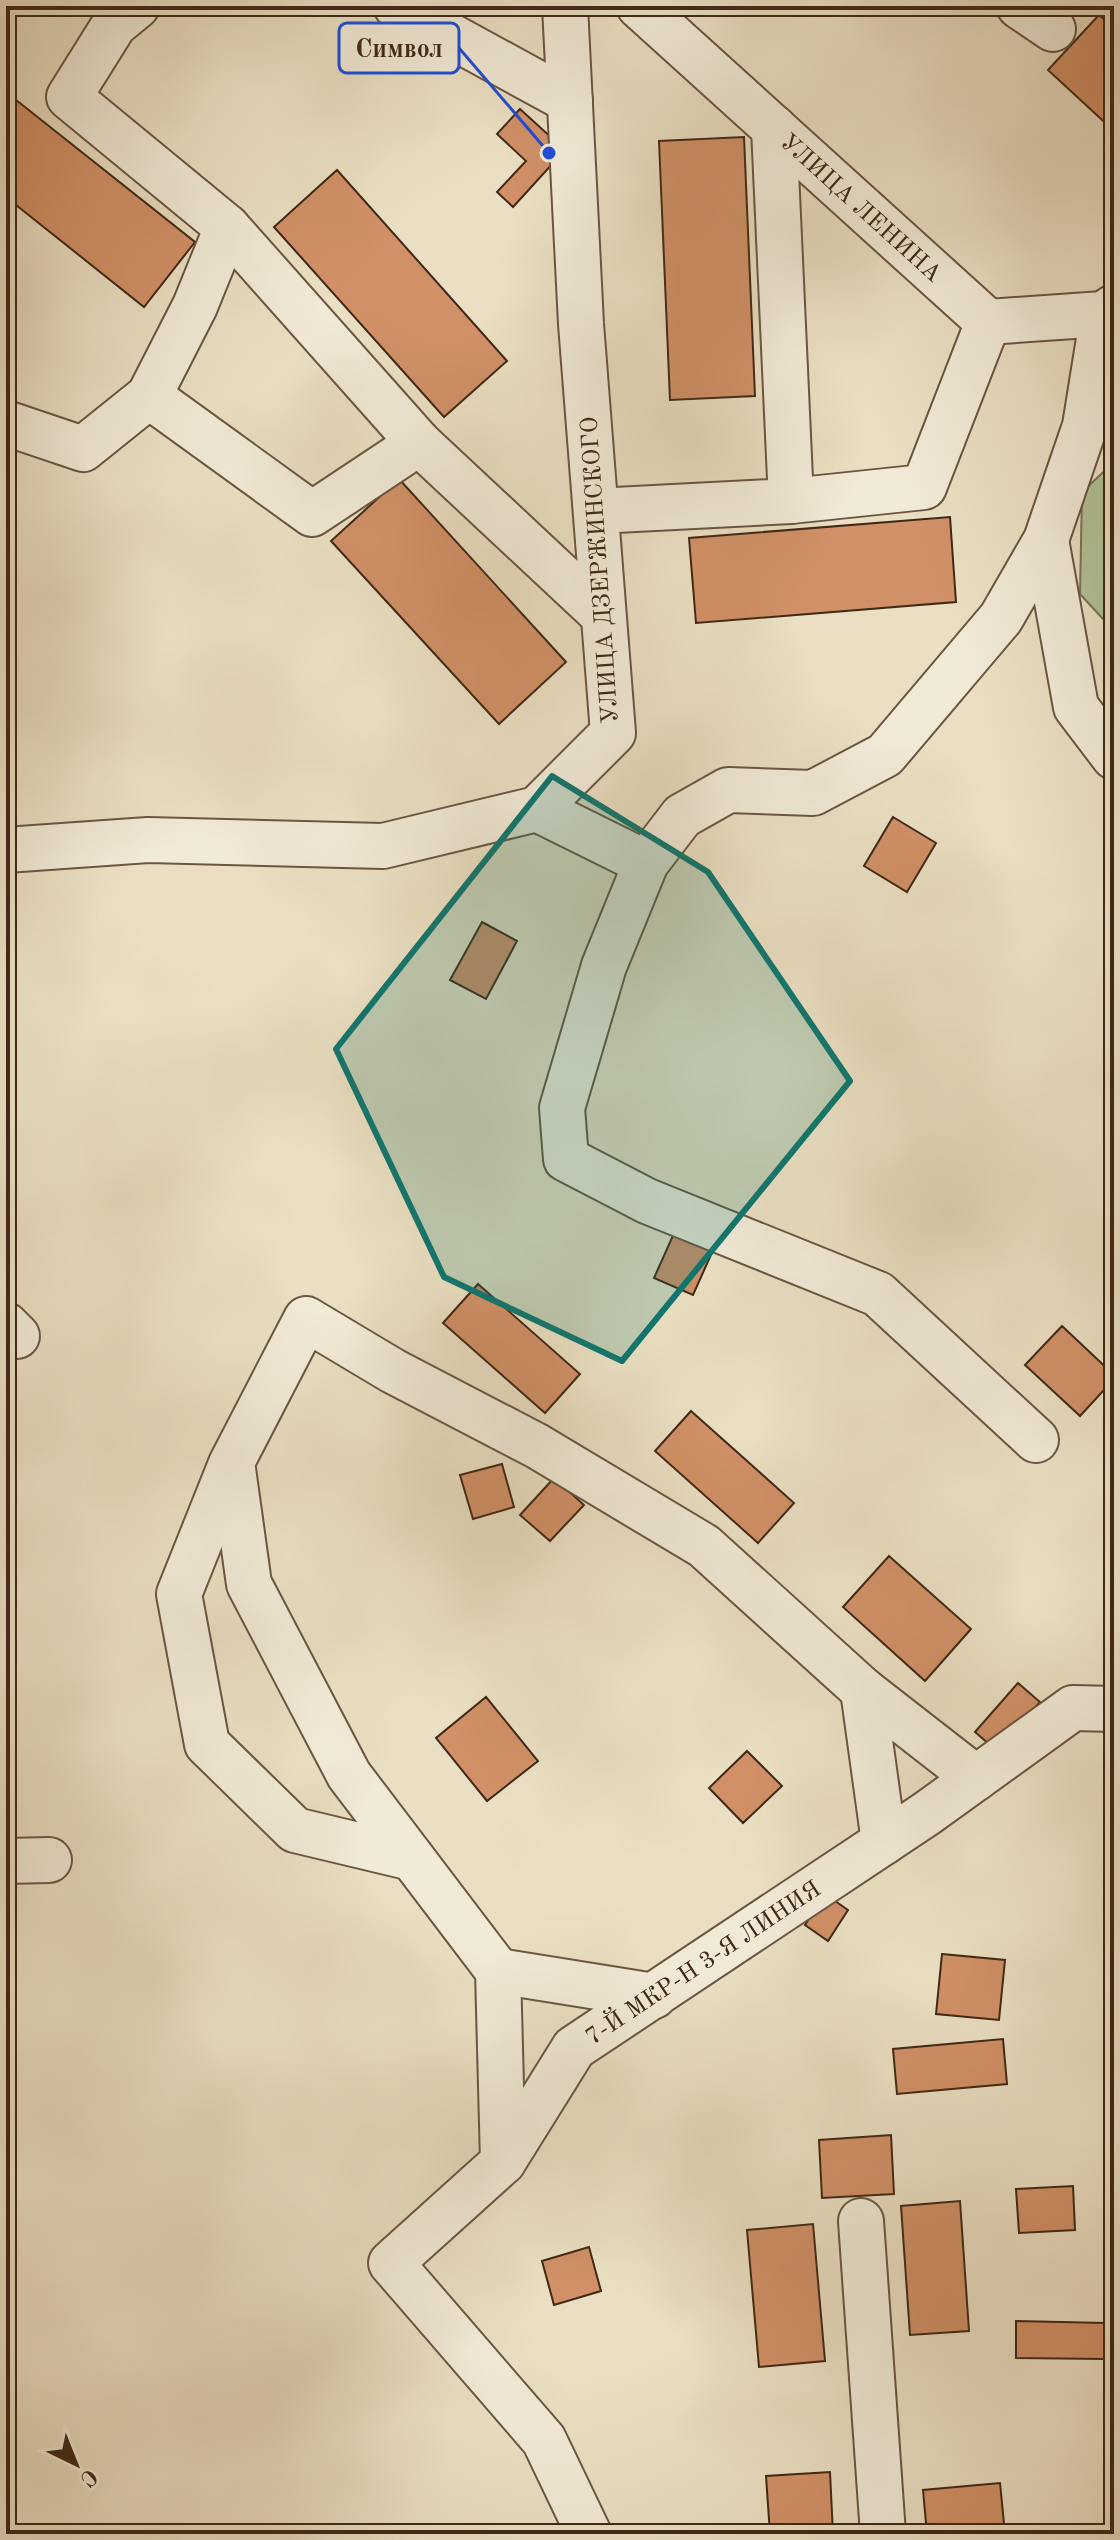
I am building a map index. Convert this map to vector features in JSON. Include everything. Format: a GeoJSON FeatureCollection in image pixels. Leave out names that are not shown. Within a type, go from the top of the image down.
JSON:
{"type":"FeatureCollection","features":[{"type":"Feature","properties":{"kind":"street"},"geometry":{"type":"LineString","coordinates":[[396,6],[570,101]]}},
{"type":"Feature","properties":{"kind":"street","name":"УЛИЦА ДЗЕРЖИНСКОГО"},"geometry":{"type":"LineString","coordinates":[[537,809],[613,733],[581,324],[565,6]]}},
{"type":"Feature","properties":{"kind":"street","name":"УЛИЦА ЛЕНИНА"},"geometry":{"type":"LineString","coordinates":[[639,6],[988,322]]}},
{"type":"Feature","properties":{"kind":"street"},"geometry":{"type":"LineString","coordinates":[[113,12],[69,97],[227,227],[419,443],[603,615]]}},
{"type":"Feature","properties":{"kind":"street"},"geometry":{"type":"LineString","coordinates":[[774,128],[791,501]]}},
{"type":"Feature","properties":{"kind":"street"},"geometry":{"type":"LineString","coordinates":[[6,423],[83,449],[149,396],[195,306],[227,227]]}},
{"type":"Feature","properties":{"kind":"street"},"geometry":{"type":"LineString","coordinates":[[596,511],[791,501],[924,487],[988,322],[1109,310],[1085,426],[1046,540],[1001,618],[885,755],[813,793],[728,790],[682,816],[646,863],[604,966],[562,1108],[566,1159],[647,1201],[878,1294],[1036,1440]]}},
{"type":"Feature","properties":{"kind":"street"},"geometry":{"type":"LineString","coordinates":[[149,396],[312,514],[419,443]]}},
{"type":"Feature","properties":{"kind":"street"},"geometry":{"type":"LineString","coordinates":[[1046,540],[1076,707],[1114,757]]}},
{"type":"Feature","properties":{"kind":"street"},"geometry":{"type":"LineString","coordinates":[[6,850],[148,840],[383,846],[537,809],[646,863]]}},
{"type":"Feature","properties":{"kind":"street"},"geometry":{"type":"LineString","coordinates":[[412,1858],[295,1830],[207,1744],[179,1594],[232,1462],[306,1319],[393,1371],[537,1446],[704,1546],[863,1690],[976,1778]]}},
{"type":"Feature","properties":{"kind":"street"},"geometry":{"type":"LineString","coordinates":[[232,1462],[249,1584],[349,1775],[498,1971],[503,2162]]}},
{"type":"Feature","properties":{"kind":"street"},"geometry":{"type":"LineString","coordinates":[[863,1690],[884,1842]]}},
{"type":"Feature","properties":{"kind":"street","name":"7-Й МКР-Н 3-Я ЛИНИЯ"},"geometry":{"type":"LineString","coordinates":[[589,2534],[544,2440],[391,2263],[503,2162],[574,2048],[884,1842],[1073,1708],[1114,1709]]}},
{"type":"Feature","properties":{"kind":"street"},"geometry":{"type":"LineString","coordinates":[[6,1861],[49,1860]]}},
{"type":"Feature","properties":{"kind":"street"},"geometry":{"type":"LineString","coordinates":[[498,1971],[654,1996]]}},
{"type":"Feature","properties":{"kind":"street"},"geometry":{"type":"LineString","coordinates":[[861,2221],[883,2534]]}},
{"type":"Feature","properties":{"kind":"highlighted area"},"geometry":{"type":"Polygon","coordinates":[[[552,776],[708,872],[850,1081],[622,1361],[444,1277],[336,1049],[552,776]]]}},
{"type":"Feature","properties":{"kind":"green space"},"geometry":{"type":"Polygon","coordinates":[[[1114,462],[1114,631],[1080,594],[1082,492],[1114,462]]]}},
{"type":"Feature","properties":{"kind":"building"},"geometry":{"type":"Polygon","coordinates":[[[1099,15],[1114,28],[1114,131],[1048,70],[1099,15]]]}},
{"type":"Feature","properties":{"kind":"building"},"geometry":{"type":"Polygon","coordinates":[[[6,92],[195,242],[144,307],[6,197],[6,92]]]}},
{"type":"Feature","properties":{"kind":"building"},"geometry":{"type":"Polygon","coordinates":[[[520,109],[565,150],[513,207],[497,192],[526,161],[497,134],[520,109]]]}},
{"type":"Feature","properties":{"kind":"building"},"geometry":{"type":"Polygon","coordinates":[[[744,137],[755,396],[670,400],[659,141],[744,137]]]}},
{"type":"Feature","properties":{"kind":"building"},"geometry":{"type":"Polygon","coordinates":[[[337,170],[507,361],[444,417],[274,227],[337,170]]]}},
{"type":"Feature","properties":{"kind":"building"},"geometry":{"type":"Polygon","coordinates":[[[399,479],[566,662],[499,724],[331,541],[399,479]]]}},
{"type":"Feature","properties":{"kind":"building"},"geometry":{"type":"Polygon","coordinates":[[[950,517],[956,602],[696,623],[689,538],[950,517]]]}},
{"type":"Feature","properties":{"kind":"building"},"geometry":{"type":"Polygon","coordinates":[[[893,817],[936,843],[907,892],[864,866],[893,817]]]}},
{"type":"Feature","properties":{"kind":"building"},"geometry":{"type":"Polygon","coordinates":[[[482,922],[517,941],[486,999],[450,980],[482,922]]]}},
{"type":"Feature","properties":{"kind":"building"},"geometry":{"type":"Polygon","coordinates":[[[675,1231],[714,1248],[693,1295],[654,1278],[675,1231]]]}},
{"type":"Feature","properties":{"kind":"building"},"geometry":{"type":"Polygon","coordinates":[[[478,1284],[580,1374],[545,1413],[443,1323],[478,1284]]]}},
{"type":"Feature","properties":{"kind":"building"},"geometry":{"type":"Polygon","coordinates":[[[1062,1326],[1114,1375],[1114,1379],[1080,1416],[1025,1365],[1062,1326]]]}},
{"type":"Feature","properties":{"kind":"building"},"geometry":{"type":"Polygon","coordinates":[[[691,1411],[794,1503],[758,1543],[655,1451],[691,1411]]]}},
{"type":"Feature","properties":{"kind":"building"},"geometry":{"type":"Polygon","coordinates":[[[502,1464],[514,1507],[473,1519],[460,1475],[502,1464]]]}},
{"type":"Feature","properties":{"kind":"building"},"geometry":{"type":"Polygon","coordinates":[[[554,1478],[584,1505],[550,1541],[520,1515],[554,1478]]]}},
{"type":"Feature","properties":{"kind":"building"},"geometry":{"type":"Polygon","coordinates":[[[889,1556],[971,1629],[925,1681],[843,1607],[889,1556]]]}},
{"type":"Feature","properties":{"kind":"building"},"geometry":{"type":"Polygon","coordinates":[[[1018,1683],[1040,1702],[997,1751],[975,1732],[1018,1683]]]}},
{"type":"Feature","properties":{"kind":"building"},"geometry":{"type":"Polygon","coordinates":[[[486,1697],[538,1761],[487,1801],[436,1738],[486,1697]]]}},
{"type":"Feature","properties":{"kind":"building"},"geometry":{"type":"Polygon","coordinates":[[[747,1751],[782,1786],[743,1823],[709,1788],[747,1751]]]}},
{"type":"Feature","properties":{"kind":"building"},"geometry":{"type":"Polygon","coordinates":[[[825,1894],[848,1910],[828,1941],[805,1925],[825,1894]]]}},
{"type":"Feature","properties":{"kind":"building"},"geometry":{"type":"Polygon","coordinates":[[[942,1954],[1005,1960],[999,2020],[936,2014],[942,1954]]]}},
{"type":"Feature","properties":{"kind":"building"},"geometry":{"type":"Polygon","coordinates":[[[1003,2039],[1007,2084],[897,2094],[893,2049],[1003,2039]]]}},
{"type":"Feature","properties":{"kind":"building"},"geometry":{"type":"Polygon","coordinates":[[[891,2135],[894,2194],[822,2198],[819,2140],[891,2135]]]}},
{"type":"Feature","properties":{"kind":"building"},"geometry":{"type":"Polygon","coordinates":[[[1073,2186],[1075,2230],[1019,2233],[1016,2189],[1073,2186]]]}},
{"type":"Feature","properties":{"kind":"building"},"geometry":{"type":"Polygon","coordinates":[[[960,2201],[969,2331],[910,2335],[901,2206],[960,2201]]]}},
{"type":"Feature","properties":{"kind":"building"},"geometry":{"type":"Polygon","coordinates":[[[813,2224],[825,2361],[759,2367],[747,2230],[813,2224]]]}},
{"type":"Feature","properties":{"kind":"building"},"geometry":{"type":"Polygon","coordinates":[[[589,2247],[601,2291],[554,2305],[542,2261],[589,2247]]]}},
{"type":"Feature","properties":{"kind":"building"},"geometry":{"type":"Polygon","coordinates":[[[1016,2321],[1105,2323],[1104,2359],[1016,2358],[1016,2321]]]}},
{"type":"Feature","properties":{"kind":"building"},"geometry":{"type":"Polygon","coordinates":[[[830,2472],[833,2534],[770,2534],[766,2476],[830,2472]]]}},
{"type":"Feature","properties":{"kind":"building"},"geometry":{"type":"Polygon","coordinates":[[[1000,2483],[1005,2534],[927,2534],[923,2490],[1000,2483]]]}},
{"type":"Feature","properties":{"kind":"place","name":"Символ"},"geometry":{"type":"Point","coordinates":[549,153]}}]}
